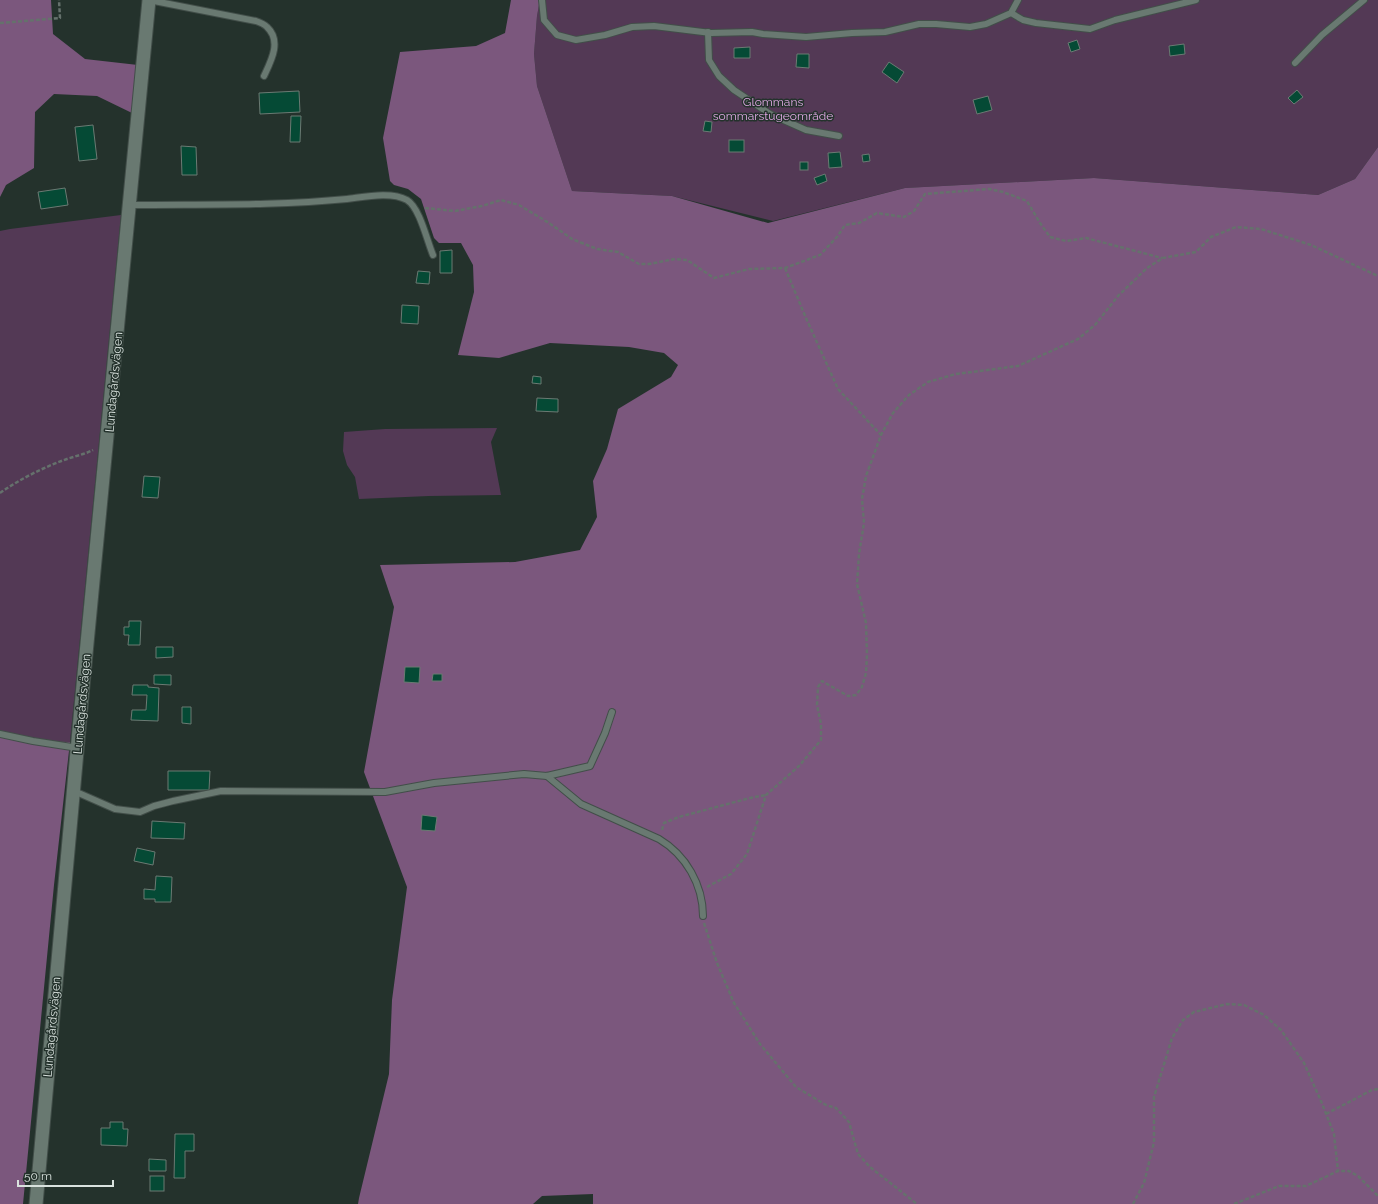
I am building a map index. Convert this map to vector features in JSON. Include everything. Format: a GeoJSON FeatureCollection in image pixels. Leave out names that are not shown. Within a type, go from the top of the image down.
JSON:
{"type":"FeatureCollection","features":[{"type":"Feature","properties":{"kind":"street","name":"Lundagårdsvägen"},"geometry":{"type":"LineString","coordinates":[[36,1204],[149,0]]}},
{"type":"Feature","properties":{"kind":"lane"},"geometry":{"type":"LineString","coordinates":[[149,0],[256,21],[266,26],[272,33],[274,52],[264,76]]}},
{"type":"Feature","properties":{"kind":"lane"},"geometry":{"type":"LineString","coordinates":[[542,0],[544,20],[557,35],[576,40],[605,35],[632,27],[654,26],[708,32],[752,32],[806,37],[885,32],[919,24],[970,27],[986,24],[1011,13],[1018,0]]}},
{"type":"Feature","properties":{"kind":"lane"},"geometry":{"type":"LineString","coordinates":[[1011,13],[1023,20],[1036,23],[1090,29],[1115,20],[1196,0]]}},
{"type":"Feature","properties":{"kind":"lane"},"geometry":{"type":"LineString","coordinates":[[1295,63],[1322,35],[1364,0]]}},
{"type":"Feature","properties":{"kind":"lane"},"geometry":{"type":"LineString","coordinates":[[708,32],[709,60],[719,76],[734,90],[770,114],[806,130],[839,136]]}},
{"type":"Feature","properties":{"kind":"lane"},"geometry":{"type":"LineString","coordinates":[[130,205],[251,205],[383,195],[408,200],[420,219],[433,255]]}},
{"type":"Feature","properties":{"kind":"lane"},"geometry":{"type":"LineString","coordinates":[[74,791],[115,809],[140,812],[154,806],[173,801],[221,791],[386,792],[434,783],[524,774],[547,776],[590,766],[605,733],[612,712]]}},
{"type":"Feature","properties":{"kind":"lane"},"geometry":{"type":"LineString","coordinates":[[0,734],[78,748]]}},
{"type":"Feature","properties":{"kind":"lane"},"geometry":{"type":"LineString","coordinates":[[547,776],[581,804],[659,839],[669,845],[680,855],[700,890],[703,905],[703,916]]}},
{"type":"Feature","properties":{"kind":"lane"},"geometry":{"type":"LineString","coordinates":[[36,1204],[41,1204]]}},
{"type":"Feature","properties":{"kind":"path"},"geometry":{"type":"LineString","coordinates":[[0,23],[60,18],[59,0]]}},
{"type":"Feature","properties":{"kind":"path"},"geometry":{"type":"LineString","coordinates":[[413,207],[455,211],[482,206],[501,200],[519,205],[572,239],[597,249],[618,252],[639,264],[649,264],[675,259],[687,260],[714,278],[749,269],[785,268],[820,255],[837,237],[845,225],[859,223],[877,212],[904,216],[914,211],[925,194],[990,189],[1027,201],[1050,237],[1066,241],[1086,238],[1163,258]]}},
{"type":"Feature","properties":{"kind":"path"},"geometry":{"type":"LineString","coordinates":[[659,839],[664,823],[679,817],[766,795],[799,766],[821,740],[822,724],[817,705],[818,687],[822,681],[848,696],[856,695],[862,687],[866,673],[866,623],[857,584],[859,554],[864,524],[862,498],[866,476],[881,435],[893,413],[909,395],[928,382],[956,374],[1018,366],[1078,339],[1095,325],[1118,296],[1147,268],[1163,258],[1196,252],[1212,237],[1236,227],[1261,229],[1311,245],[1378,276]]}},
{"type":"Feature","properties":{"kind":"path"},"geometry":{"type":"LineString","coordinates":[[785,268],[838,389],[881,435]]}},
{"type":"Feature","properties":{"kind":"path"},"geometry":{"type":"LineString","coordinates":[[0,493],[20,479],[67,459],[87,453],[108,442]]}},
{"type":"Feature","properties":{"kind":"path"},"geometry":{"type":"LineString","coordinates":[[700,890],[731,874],[747,854],[766,795]]}},
{"type":"Feature","properties":{"kind":"path"},"geometry":{"type":"LineString","coordinates":[[703,916],[717,963],[734,1003],[760,1044],[796,1087],[826,1105],[836,1108],[849,1122],[858,1154],[870,1167],[917,1204]]}},
{"type":"Feature","properties":{"kind":"path"},"geometry":{"type":"LineString","coordinates":[[1133,1204],[1144,1183],[1153,1148],[1154,1097],[1172,1038],[1183,1020],[1194,1012],[1227,1004],[1244,1006],[1264,1015],[1281,1030],[1304,1063],[1334,1134],[1338,1171]]}},
{"type":"Feature","properties":{"kind":"path"},"geometry":{"type":"LineString","coordinates":[[1326,1114],[1372,1090],[1378,1090]]}},
{"type":"Feature","properties":{"kind":"path"},"geometry":{"type":"LineString","coordinates":[[1234,1204],[1279,1186],[1306,1186],[1338,1171],[1349,1171],[1358,1176],[1378,1196]]}},
{"type":"Feature","properties":{"kind":"green space","name":"Glommans sommarstugeområde"},"geometry":{"type":"Polygon","coordinates":[[[540,0],[1378,0],[1378,147],[1355,179],[1318,195],[1094,178],[905,188],[773,221],[672,196],[572,191],[537,86],[534,54],[537,16],[540,0]]]}},
{"type":"Feature","properties":{"kind":"green space"},"geometry":{"type":"Polygon","coordinates":[[[121,215],[70,742],[46,741],[0,735],[0,231],[121,215]]]}},
{"type":"Feature","properties":{"kind":"green space"},"geometry":{"type":"Polygon","coordinates":[[[497,428],[491,442],[501,495],[359,499],[355,477],[347,465],[343,451],[344,432],[385,429],[497,428]]]}},
{"type":"Feature","properties":{"kind":"shaded area"},"geometry":{"type":"Polygon","coordinates":[[[0,0],[51,0],[53,34],[85,59],[138,65],[132,113],[97,96],[54,94],[35,112],[34,168],[6,185],[0,197],[0,0]]]}},
{"type":"Feature","properties":{"kind":"shaded area"},"geometry":{"type":"Polygon","coordinates":[[[511,0],[540,0],[537,16],[534,54],[537,86],[572,191],[672,196],[768,223],[905,188],[1094,178],[1318,195],[1355,179],[1378,147],[1378,1204],[593,1204],[593,1194],[542,1196],[533,1204],[358,1204],[389,1074],[392,1000],[407,887],[364,772],[394,607],[380,565],[515,562],[580,550],[597,517],[593,481],[607,449],[618,409],[671,377],[678,365],[664,353],[629,347],[550,343],[499,358],[458,355],[474,292],[473,265],[461,243],[439,243],[434,238],[421,199],[408,189],[394,185],[390,181],[383,138],[400,52],[476,46],[505,33],[511,0]]]}},
{"type":"Feature","properties":{"kind":"shaded area"},"geometry":{"type":"Polygon","coordinates":[[[0,735],[46,741],[70,742],[54,885],[23,1204],[0,1204],[0,735]]]}},
{"type":"Feature","properties":{"kind":"building"},"geometry":{"type":"Polygon","coordinates":[[[1077,40],[1080,49],[1071,52],[1068,43],[1077,40]]]}},
{"type":"Feature","properties":{"kind":"building"},"geometry":{"type":"Polygon","coordinates":[[[1184,44],[1185,54],[1170,56],[1169,46],[1184,44]]]}},
{"type":"Feature","properties":{"kind":"building"},"geometry":{"type":"Polygon","coordinates":[[[750,47],[750,58],[734,58],[734,48],[750,47]]]}},
{"type":"Feature","properties":{"kind":"building"},"geometry":{"type":"Polygon","coordinates":[[[797,54],[809,54],[809,68],[796,67],[797,54]]]}},
{"type":"Feature","properties":{"kind":"building"},"geometry":{"type":"Polygon","coordinates":[[[889,62],[904,72],[897,83],[882,72],[889,62]]]}},
{"type":"Feature","properties":{"kind":"building"},"geometry":{"type":"Polygon","coordinates":[[[1297,90],[1303,97],[1294,104],[1288,98],[1297,90]]]}},
{"type":"Feature","properties":{"kind":"building"},"geometry":{"type":"Polygon","coordinates":[[[299,91],[300,112],[260,114],[259,93],[299,91]]]}},
{"type":"Feature","properties":{"kind":"building"},"geometry":{"type":"Polygon","coordinates":[[[988,96],[992,110],[977,114],[973,100],[988,96]]]}},
{"type":"Feature","properties":{"kind":"building"},"geometry":{"type":"Polygon","coordinates":[[[291,116],[301,116],[300,142],[290,142],[291,116]]]}},
{"type":"Feature","properties":{"kind":"building"},"geometry":{"type":"Polygon","coordinates":[[[705,121],[712,122],[711,132],[703,131],[705,121]]]}},
{"type":"Feature","properties":{"kind":"building"},"geometry":{"type":"Polygon","coordinates":[[[93,125],[97,159],[79,161],[75,127],[93,125]]]}},
{"type":"Feature","properties":{"kind":"building"},"geometry":{"type":"Polygon","coordinates":[[[729,140],[744,140],[744,152],[729,152],[729,140]]]}},
{"type":"Feature","properties":{"kind":"building"},"geometry":{"type":"Polygon","coordinates":[[[181,146],[196,147],[197,175],[182,175],[181,146]]]}},
{"type":"Feature","properties":{"kind":"building"},"geometry":{"type":"Polygon","coordinates":[[[840,152],[842,167],[829,168],[828,153],[840,152]]]}},
{"type":"Feature","properties":{"kind":"building"},"geometry":{"type":"Polygon","coordinates":[[[869,154],[870,161],[863,162],[862,155],[869,154]]]}},
{"type":"Feature","properties":{"kind":"building"},"geometry":{"type":"Polygon","coordinates":[[[800,162],[808,162],[808,170],[800,170],[800,162]]]}},
{"type":"Feature","properties":{"kind":"building"},"geometry":{"type":"Polygon","coordinates":[[[825,174],[827,181],[817,185],[814,178],[825,174]]]}},
{"type":"Feature","properties":{"kind":"building"},"geometry":{"type":"Polygon","coordinates":[[[65,188],[68,205],[41,209],[38,192],[65,188]]]}},
{"type":"Feature","properties":{"kind":"building"},"geometry":{"type":"Polygon","coordinates":[[[452,250],[452,273],[440,273],[440,251],[452,250]]]}},
{"type":"Feature","properties":{"kind":"building"},"geometry":{"type":"Polygon","coordinates":[[[418,271],[430,272],[429,284],[416,283],[418,271]]]}},
{"type":"Feature","properties":{"kind":"building"},"geometry":{"type":"Polygon","coordinates":[[[402,305],[419,306],[418,324],[401,323],[402,305]]]}},
{"type":"Feature","properties":{"kind":"building"},"geometry":{"type":"Polygon","coordinates":[[[533,376],[541,377],[541,384],[532,383],[533,376]]]}},
{"type":"Feature","properties":{"kind":"building"},"geometry":{"type":"Polygon","coordinates":[[[537,398],[558,399],[558,412],[536,411],[537,398]]]}},
{"type":"Feature","properties":{"kind":"building"},"geometry":{"type":"Polygon","coordinates":[[[144,476],[160,477],[158,498],[142,497],[144,476]]]}},
{"type":"Feature","properties":{"kind":"building"},"geometry":{"type":"Polygon","coordinates":[[[129,621],[141,621],[140,645],[128,645],[129,635],[124,635],[124,627],[129,627],[129,621]]]}},
{"type":"Feature","properties":{"kind":"building"},"geometry":{"type":"Polygon","coordinates":[[[156,647],[173,647],[173,657],[156,658],[156,647]]]}},
{"type":"Feature","properties":{"kind":"building"},"geometry":{"type":"Polygon","coordinates":[[[405,667],[420,667],[419,683],[404,682],[405,667]]]}},
{"type":"Feature","properties":{"kind":"building"},"geometry":{"type":"Polygon","coordinates":[[[433,674],[442,674],[442,681],[432,681],[433,674]]]}},
{"type":"Feature","properties":{"kind":"building"},"geometry":{"type":"Polygon","coordinates":[[[154,675],[171,675],[171,685],[154,684],[154,675]]]}},
{"type":"Feature","properties":{"kind":"building"},"geometry":{"type":"Polygon","coordinates":[[[133,685],[148,685],[148,687],[159,688],[158,721],[131,720],[132,710],[146,710],[147,695],[132,695],[133,685]]]}},
{"type":"Feature","properties":{"kind":"building"},"geometry":{"type":"Polygon","coordinates":[[[182,707],[191,707],[191,724],[182,723],[182,707]]]}},
{"type":"Feature","properties":{"kind":"building"},"geometry":{"type":"Polygon","coordinates":[[[168,771],[210,771],[209,790],[168,790],[168,771]]]}},
{"type":"Feature","properties":{"kind":"building"},"geometry":{"type":"Polygon","coordinates":[[[422,815],[437,817],[435,831],[421,830],[422,815]]]}},
{"type":"Feature","properties":{"kind":"building"},"geometry":{"type":"Polygon","coordinates":[[[152,821],[185,823],[184,839],[151,838],[152,821]]]}},
{"type":"Feature","properties":{"kind":"building"},"geometry":{"type":"Polygon","coordinates":[[[137,848],[155,852],[153,865],[134,861],[137,848]]]}},
{"type":"Feature","properties":{"kind":"building"},"geometry":{"type":"Polygon","coordinates":[[[156,876],[172,877],[171,902],[155,902],[155,899],[144,899],[144,889],[155,890],[156,876]]]}},
{"type":"Feature","properties":{"kind":"building"},"geometry":{"type":"Polygon","coordinates":[[[110,1122],[123,1122],[123,1129],[128,1129],[127,1146],[101,1145],[101,1128],[110,1128],[110,1122]]]}},
{"type":"Feature","properties":{"kind":"building"},"geometry":{"type":"Polygon","coordinates":[[[175,1134],[194,1134],[194,1151],[185,1151],[185,1178],[174,1178],[175,1134]]]}},
{"type":"Feature","properties":{"kind":"building"},"geometry":{"type":"Polygon","coordinates":[[[149,1159],[166,1160],[166,1171],[149,1171],[149,1159]]]}},
{"type":"Feature","properties":{"kind":"building"},"geometry":{"type":"Polygon","coordinates":[[[150,1176],[164,1176],[164,1191],[150,1191],[150,1176]]]}}]}
